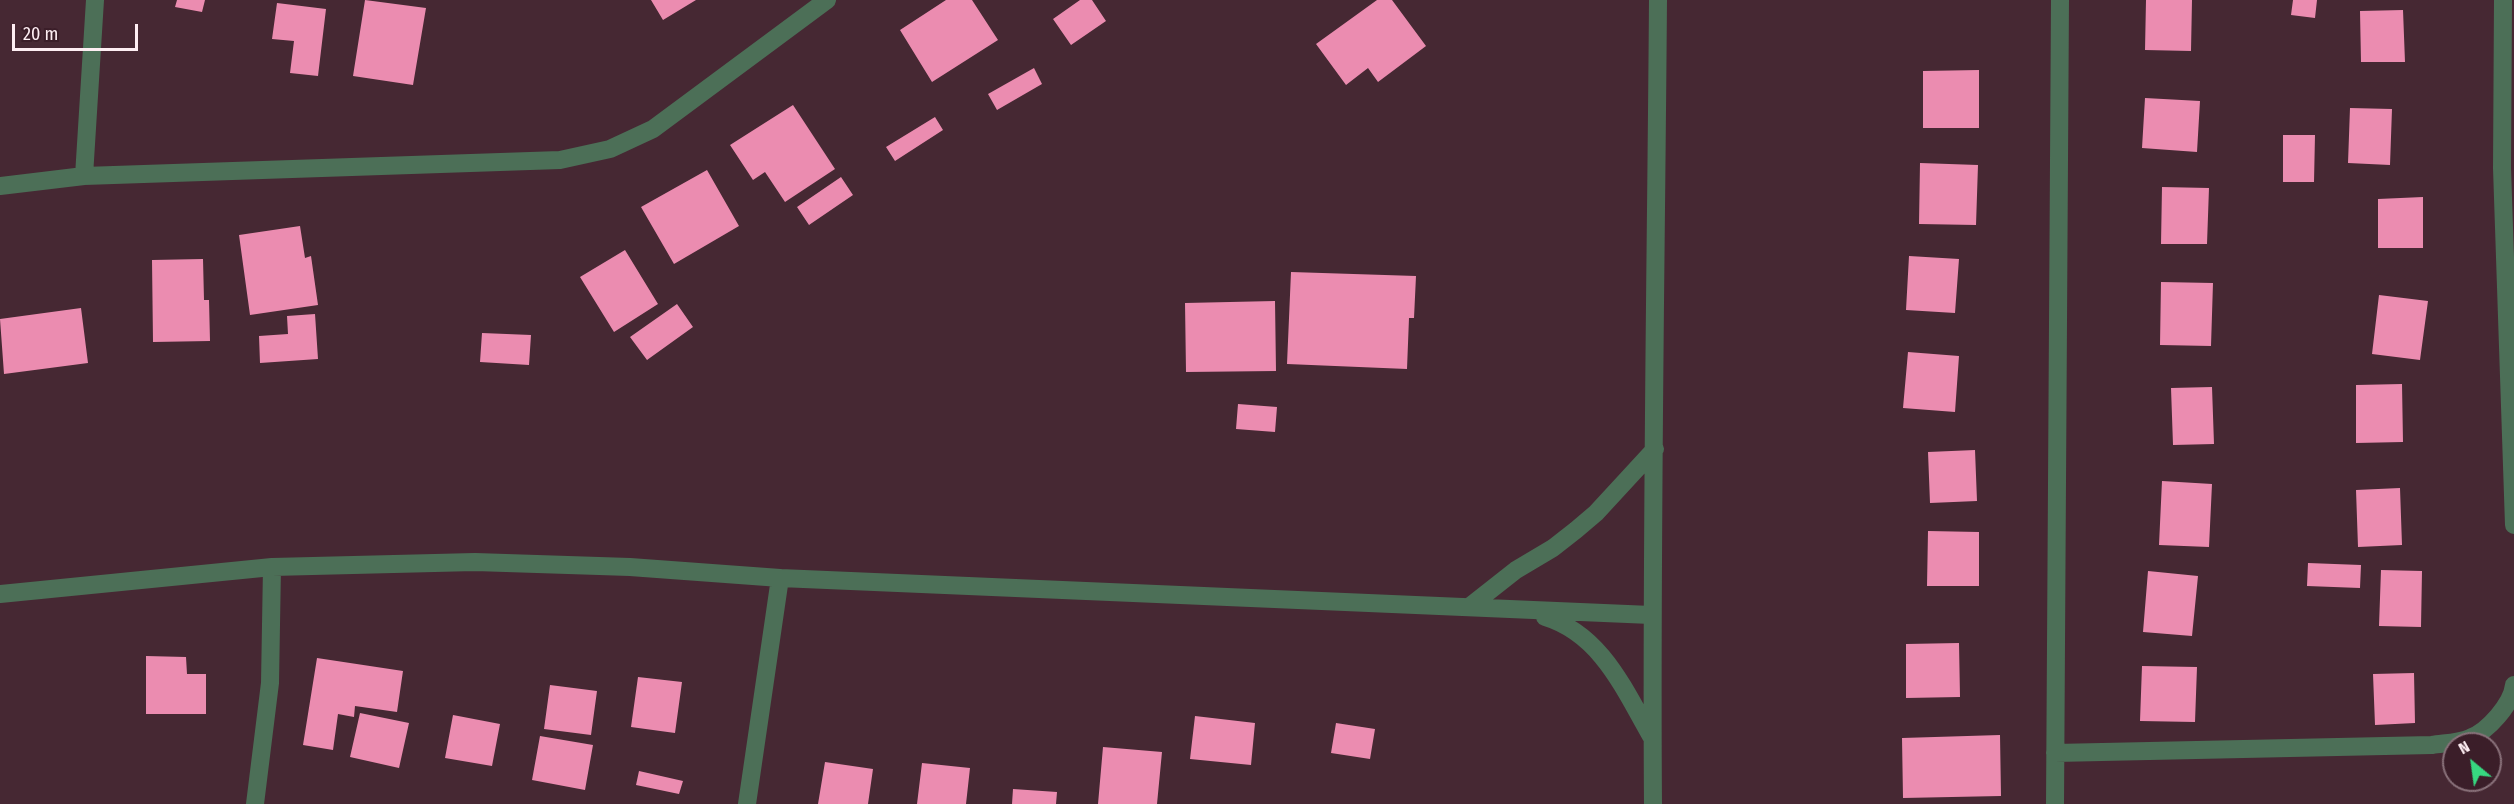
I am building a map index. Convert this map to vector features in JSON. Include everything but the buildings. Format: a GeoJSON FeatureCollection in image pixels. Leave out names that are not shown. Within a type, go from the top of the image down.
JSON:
{"type":"FeatureCollection","features":[{"type":"Feature","properties":{"kind":"street"},"geometry":{"type":"LineString","coordinates":[[84,176],[95,0]]}},
{"type":"Feature","properties":{"kind":"street"},"geometry":{"type":"LineString","coordinates":[[0,186],[84,176],[560,160],[610,149],[654,129],[827,0]]}},
{"type":"Feature","properties":{"kind":"street"},"geometry":{"type":"LineString","coordinates":[[1653,804],[1651,615],[1655,449],[1658,0]]}},
{"type":"Feature","properties":{"kind":"street"},"geometry":{"type":"LineString","coordinates":[[2055,804],[2060,0]]}},
{"type":"Feature","properties":{"kind":"street"},"geometry":{"type":"LineString","coordinates":[[2503,0],[2502,168],[2514,525]]}},
{"type":"Feature","properties":{"kind":"street"},"geometry":{"type":"LineString","coordinates":[[1469,607],[1516,570],[1553,548],[1576,530],[1596,513],[1655,449]]}},
{"type":"Feature","properties":{"kind":"street"},"geometry":{"type":"LineString","coordinates":[[0,594],[272,567],[475,562],[630,567],[780,578],[1651,615]]}},
{"type":"Feature","properties":{"kind":"street"},"geometry":{"type":"LineString","coordinates":[[255,804],[270,683],[272,567]]}},
{"type":"Feature","properties":{"kind":"street"},"geometry":{"type":"LineString","coordinates":[[747,804],[780,578]]}},
{"type":"Feature","properties":{"kind":"street"},"geometry":{"type":"LineString","coordinates":[[1519,609],[1566,623],[1593,644],[1623,686],[1652,738]]}},
{"type":"Feature","properties":{"kind":"street"},"geometry":{"type":"LineString","coordinates":[[2055,753],[2432,745],[2470,738],[2499,717],[2514,685]]}}]}
